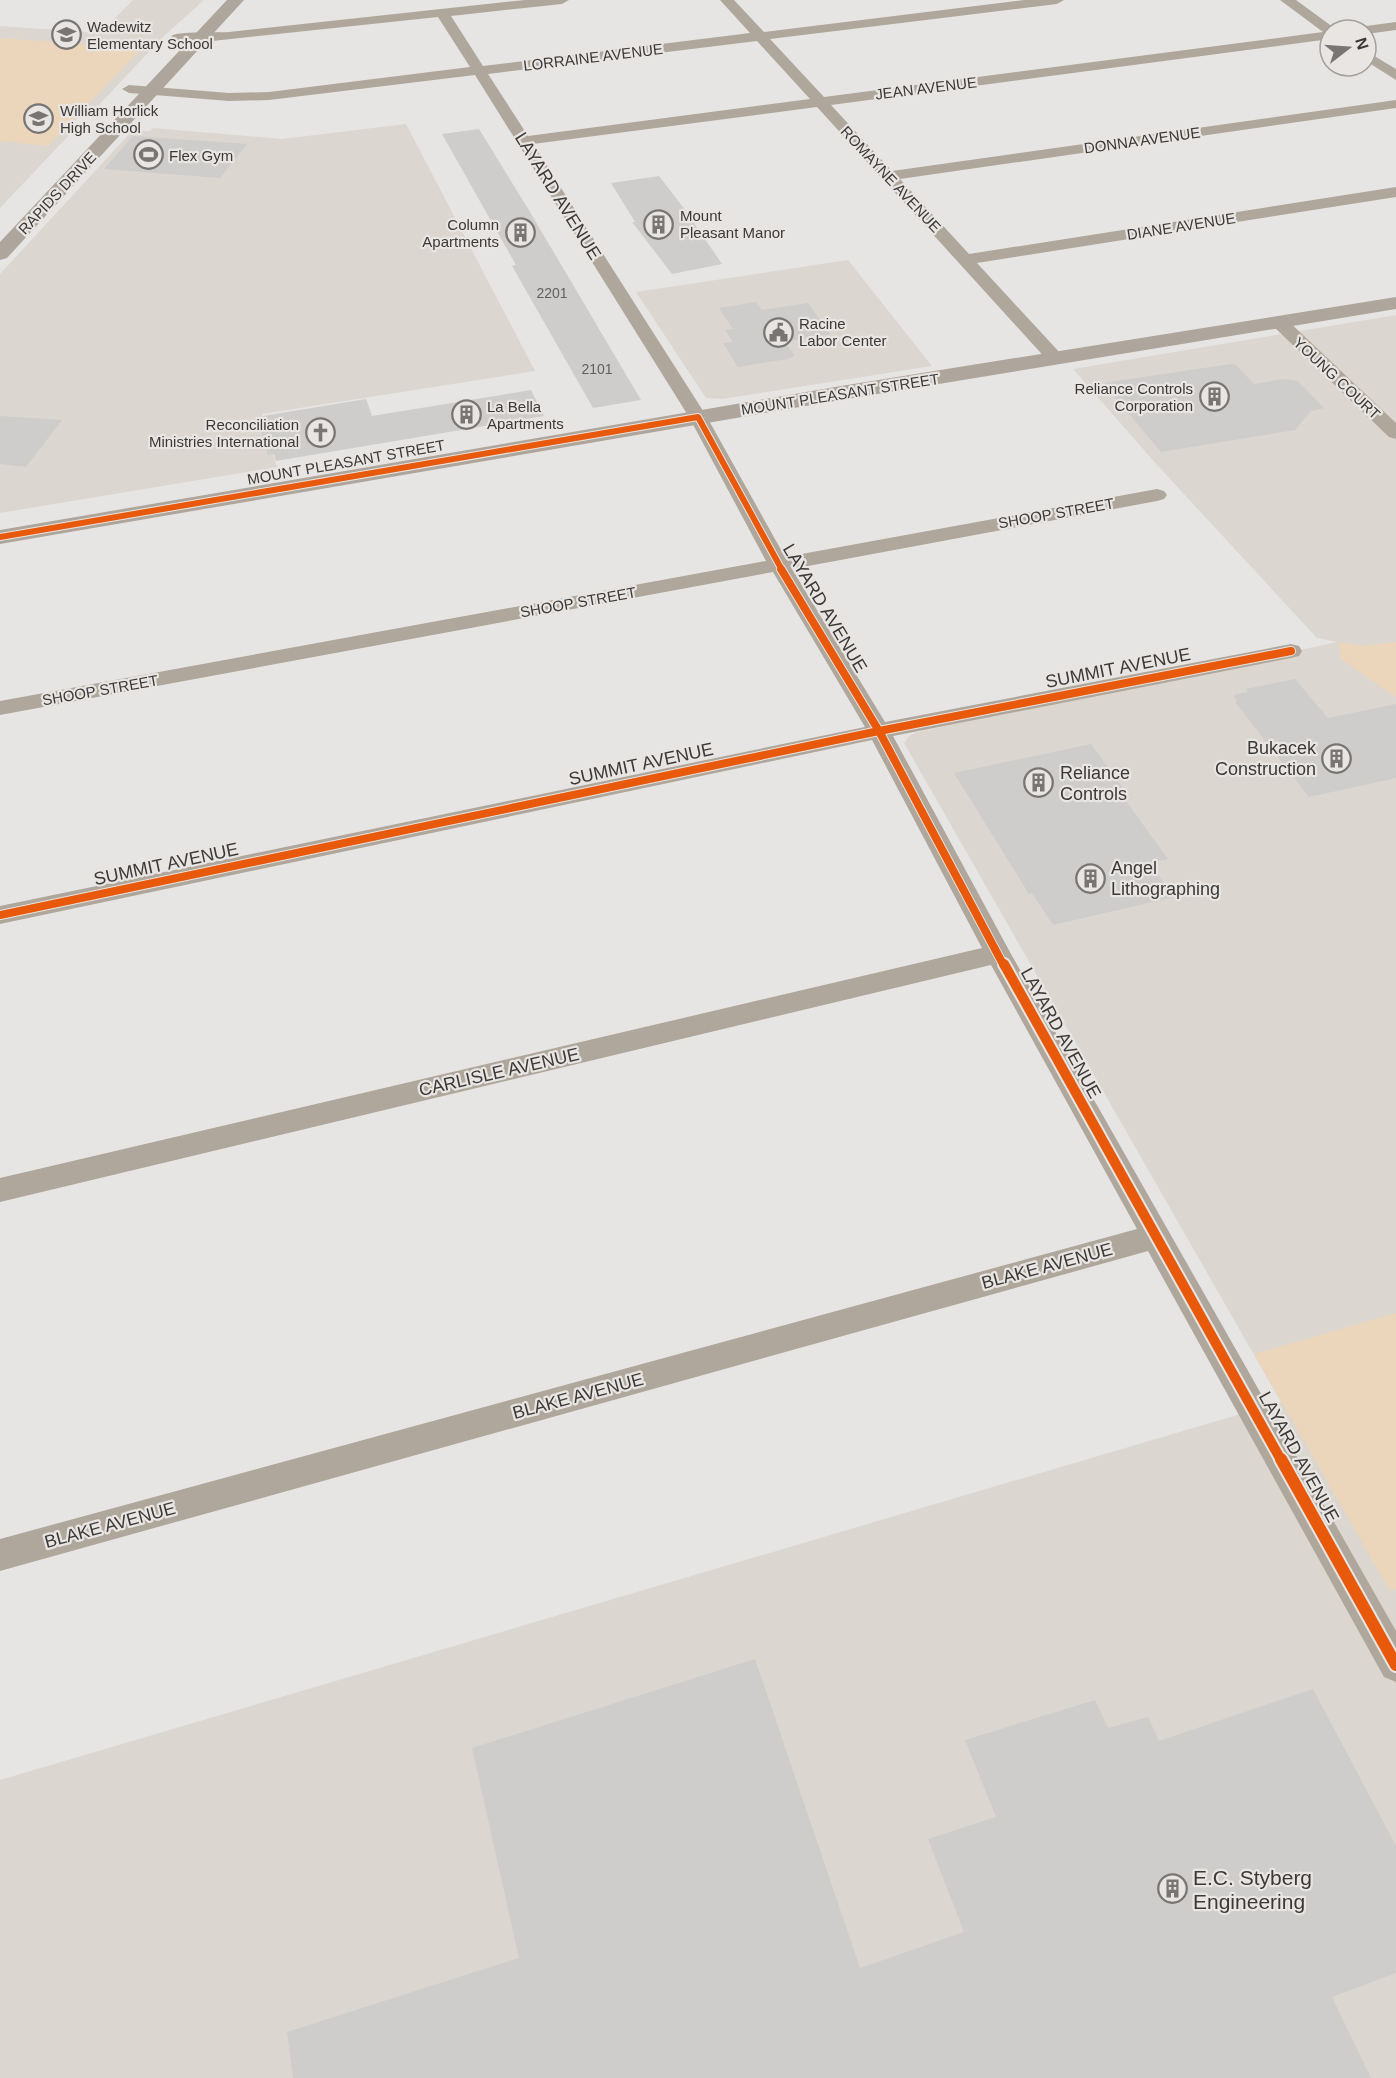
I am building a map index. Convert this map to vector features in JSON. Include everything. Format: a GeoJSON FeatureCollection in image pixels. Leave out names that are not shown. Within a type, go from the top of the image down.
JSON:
{"type":"FeatureCollection","features":[{"type":"Feature","properties":{"kind":"street"},"geometry":{"type":"LineString","coordinates":[[162,54],[212,0]]}},
{"type":"Feature","properties":{"kind":"street","name":"RAPIDS DRIVE"},"geometry":{"type":"LineString","coordinates":[[0,254],[236,0]]}},
{"type":"Feature","properties":{"kind":"street"},"geometry":{"type":"LineString","coordinates":[[178,36],[203,38],[562,0]]}},
{"type":"Feature","properties":{"kind":"street","name":"ROMAYNE AVENUE"},"geometry":{"type":"LineString","coordinates":[[727,0],[1055,358]]}},
{"type":"Feature","properties":{"kind":"street","name":"LORRAINE AVENUE"},"geometry":{"type":"LineString","coordinates":[[129,89],[229,97],[269,96],[1057,0]]}},
{"type":"Feature","properties":{"kind":"street"},"geometry":{"type":"LineString","coordinates":[[1287,0],[1318,22]]}},
{"type":"Feature","properties":{"kind":"street","name":"LAYARD AVENUE"},"geometry":{"type":"LineString","coordinates":[[443,14],[698,417],[779,565],[879,731],[998,954],[1396,1665]]}},
{"type":"Feature","properties":{"kind":"street"},"geometry":{"type":"LineString","coordinates":[[1378,28],[1396,26]]}},
{"type":"Feature","properties":{"kind":"street","name":"JEAN AVENUE"},"geometry":{"type":"LineString","coordinates":[[522,141],[1318,37]]}},
{"type":"Feature","properties":{"kind":"street"},"geometry":{"type":"LineString","coordinates":[[1378,63],[1396,76]]}},
{"type":"Feature","properties":{"kind":"street"},"geometry":{"type":"LineString","coordinates":[[113,106],[145,71]]}},
{"type":"Feature","properties":{"kind":"street","name":"DONNA AVENUE"},"geometry":{"type":"LineString","coordinates":[[888,176],[1396,104]]}},
{"type":"Feature","properties":{"kind":"street","name":"DIANE AVENUE"},"geometry":{"type":"LineString","coordinates":[[966,260],[1396,192]]}},
{"type":"Feature","properties":{"kind":"street","name":"MOUNT PLEASANT STREET"},"geometry":{"type":"LineString","coordinates":[[0,537],[698,417],[1396,303]]}},
{"type":"Feature","properties":{"kind":"street","name":"YOUNG COURT"},"geometry":{"type":"LineString","coordinates":[[1279,322],[1396,433]]}},
{"type":"Feature","properties":{"kind":"street","name":"SHOOP STREET"},"geometry":{"type":"LineString","coordinates":[[0,708],[1157,495]]}},
{"type":"Feature","properties":{"kind":"street","name":"SUMMIT AVENUE"},"geometry":{"type":"LineString","coordinates":[[0,915],[879,731],[1291,651]]}},
{"type":"Feature","properties":{"kind":"street","name":"CARLISLE AVENUE"},"geometry":{"type":"LineString","coordinates":[[0,1190],[998,954]]}},
{"type":"Feature","properties":{"kind":"street","name":"BLAKE AVENUE"},"geometry":{"type":"LineString","coordinates":[[0,1555],[1157,1236]]}},
{"type":"Feature","properties":{"kind":"shaded area","name":"William Horlick High School"},"geometry":{"type":"Polygon","coordinates":[[[133,0],[204,0],[163,37],[96,108],[82,114],[73,123],[74,130],[0,208],[0,26],[100,33],[133,0]]]}},
{"type":"Feature","properties":{"kind":"shaded area","name":"William Horlick High School"},"geometry":{"type":"Polygon","coordinates":[[[0,38],[142,48],[48,146],[0,141],[0,38]]]}},
{"type":"Feature","properties":{"kind":"shaded area"},"geometry":{"type":"Polygon","coordinates":[[[406,124],[535,371],[262,414],[277,467],[0,513],[0,274],[132,131],[150,131],[153,128],[282,139],[406,124]]]}},
{"type":"Feature","properties":{"kind":"shaded area"},"geometry":{"type":"Polygon","coordinates":[[[848,260],[932,366],[722,399],[706,398],[636,292],[848,260]]]}},
{"type":"Feature","properties":{"kind":"shaded area"},"geometry":{"type":"Polygon","coordinates":[[[1396,315],[1396,2078],[0,2078],[0,1780],[1281,1402],[904,743],[910,735],[918,732],[1337,642],[1317,638],[1158,466],[1073,369],[1396,315]]]}},
{"type":"Feature","properties":{"kind":"shaded area"},"geometry":{"type":"Polygon","coordinates":[[[1339,642],[1361,646],[1396,642],[1396,697],[1341,659],[1339,642]]]}},
{"type":"Feature","properties":{"kind":"shaded area"},"geometry":{"type":"Polygon","coordinates":[[[1396,1313],[1396,1589],[1390,1591],[1254,1354],[1396,1313]]]}},
{"type":"Feature","properties":{"kind":"building"},"geometry":{"type":"Polygon","coordinates":[[[479,129],[641,400],[593,408],[512,266],[516,265],[442,134],[479,129]]]}},
{"type":"Feature","properties":{"kind":"building"},"geometry":{"type":"Polygon","coordinates":[[[133,136],[247,144],[220,178],[104,169],[133,136]]]}},
{"type":"Feature","properties":{"kind":"building","name":"Mount Pleasant Manor"},"geometry":{"type":"Polygon","coordinates":[[[659,176],[722,264],[672,274],[632,222],[635,222],[611,183],[659,176]]]}},
{"type":"Feature","properties":{"kind":"building","name":"Racine Labor Center"},"geometry":{"type":"Polygon","coordinates":[[[756,302],[762,310],[808,303],[830,334],[784,342],[795,356],[787,359],[738,367],[723,343],[733,342],[725,330],[733,329],[719,308],[756,302]]]}},
{"type":"Feature","properties":{"kind":"building","name":"Reliance Controls Corporation"},"geometry":{"type":"Polygon","coordinates":[[[1236,365],[1254,384],[1283,379],[1298,381],[1324,408],[1311,411],[1295,430],[1161,452],[1103,383],[1236,365]]]}},
{"type":"Feature","properties":{"kind":"building"},"geometry":{"type":"Polygon","coordinates":[[[531,390],[544,416],[276,461],[274,454],[268,455],[258,422],[264,421],[263,416],[366,399],[372,416],[531,390]]]}},
{"type":"Feature","properties":{"kind":"building"},"geometry":{"type":"Polygon","coordinates":[[[0,416],[62,420],[26,467],[0,464],[0,416]]]}},
{"type":"Feature","properties":{"kind":"building","name":"Bukacek Construction"},"geometry":{"type":"Polygon","coordinates":[[[1295,679],[1328,718],[1396,704],[1396,778],[1309,797],[1235,702],[1237,701],[1234,697],[1234,695],[1248,692],[1246,689],[1295,679]]]}},
{"type":"Feature","properties":{"kind":"building"},"geometry":{"type":"Polygon","coordinates":[[[1091,744],[1126,792],[1120,793],[1168,859],[1150,863],[1174,897],[1053,925],[1032,893],[1029,894],[954,773],[1091,744]]]}},
{"type":"Feature","properties":{"kind":"building","name":"E.C. Styberg Engineering"},"geometry":{"type":"Polygon","coordinates":[[[755,1659],[860,1968],[964,1932],[928,1839],[996,1817],[965,1740],[1095,1700],[1108,1728],[1148,1717],[1159,1741],[1313,1689],[1396,1846],[1396,1973],[1332,1997],[1371,2078],[293,2078],[287,2032],[519,1958],[472,1748],[755,1659]]]}},
{"type":"Feature","properties":{"kind":"cycle path"},"geometry":{"type":"LineString","coordinates":[[0,537],[698,417],[779,565],[879,731],[998,954],[1396,1665]]}},
{"type":"Feature","properties":{"kind":"cycle path"},"geometry":{"type":"LineString","coordinates":[[0,915],[879,731],[1291,651]]}},
{"type":"Feature","properties":{"kind":"place","name":"Wadewitz Elementary School"},"geometry":{"type":"Point","coordinates":[66,35]}},
{"type":"Feature","properties":{"kind":"place","name":"William Horlick High School"},"geometry":{"type":"Point","coordinates":[39,119]}},
{"type":"Feature","properties":{"kind":"place","name":"Flex Gym"},"geometry":{"type":"Point","coordinates":[148,155]}},
{"type":"Feature","properties":{"kind":"place","name":"Mount Pleasant Manor"},"geometry":{"type":"Point","coordinates":[659,224]}},
{"type":"Feature","properties":{"kind":"place","name":"Column Apartments"},"geometry":{"type":"Point","coordinates":[520,233]}},
{"type":"Feature","properties":{"kind":"place","name":"Racine Labor Center"},"geometry":{"type":"Point","coordinates":[778,332]}},
{"type":"Feature","properties":{"kind":"place","name":"Reliance Controls Corporation"},"geometry":{"type":"Point","coordinates":[1214,397]}},
{"type":"Feature","properties":{"kind":"place","name":"La Bella Apartments"},"geometry":{"type":"Point","coordinates":[466,415]}},
{"type":"Feature","properties":{"kind":"place","name":"Reconciliation Ministries International"},"geometry":{"type":"Point","coordinates":[320,433]}},
{"type":"Feature","properties":{"kind":"place","name":"Bukacek Construction"},"geometry":{"type":"Point","coordinates":[1337,758]}},
{"type":"Feature","properties":{"kind":"place","name":"Reliance Controls"},"geometry":{"type":"Point","coordinates":[1039,783]}},
{"type":"Feature","properties":{"kind":"place","name":"Angel Lithographing"},"geometry":{"type":"Point","coordinates":[1090,878]}},
{"type":"Feature","properties":{"kind":"place","name":"E.C. Styberg Engineering"},"geometry":{"type":"Point","coordinates":[1172,1889]}}]}
